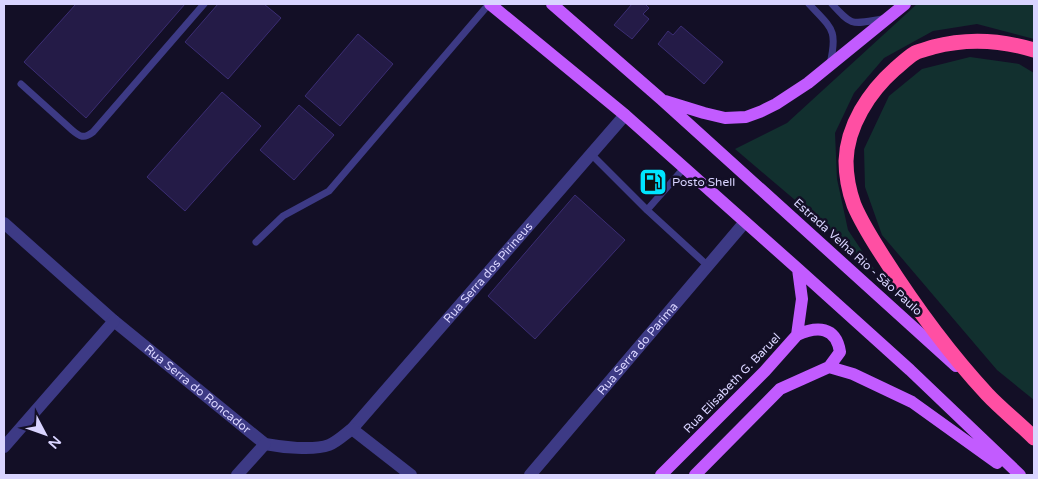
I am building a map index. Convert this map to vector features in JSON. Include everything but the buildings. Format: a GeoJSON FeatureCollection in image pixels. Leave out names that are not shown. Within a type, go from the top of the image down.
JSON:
{"type":"FeatureCollection","features":[{"type":"Feature","properties":{"kind":"highway"},"geometry":{"type":"LineString","coordinates":[[987,394],[939,336],[899,282],[864,227],[850,190],[846,160],[850,137],[856,119],[869,98],[882,80],[916,52],[964,42],[998,42],[1034,50]]}},
{"type":"Feature","properties":{"kind":"highway","name":"Estrada Velha Rio - São Paulo"},"geometry":{"type":"LineString","coordinates":[[987,394],[1034,438]]}},
{"type":"Feature","properties":{"kind":"main road"},"geometry":{"type":"LineString","coordinates":[[489,4],[625,115],[910,370],[1020,475]]}},
{"type":"Feature","properties":{"kind":"main road","name":"Estrada Velha Rio - São Paulo"},"geometry":{"type":"LineString","coordinates":[[552,4],[661,99],[987,394]]}},
{"type":"Feature","properties":{"kind":"main road"},"geometry":{"type":"LineString","coordinates":[[661,99],[725,118],[746,116],[776,104],[830,65],[905,4]]}},
{"type":"Feature","properties":{"kind":"main road","name":"Rua Elisabeth G. Baruel"},"geometry":{"type":"LineString","coordinates":[[661,475],[765,370],[797,334],[802,299],[798,269]]}},
{"type":"Feature","properties":{"kind":"main road"},"geometry":{"type":"LineString","coordinates":[[695,475],[780,389],[829,367],[840,352],[838,342],[831,334],[816,329],[797,334]]}},
{"type":"Feature","properties":{"kind":"main road"},"geometry":{"type":"LineString","coordinates":[[829,367],[854,374],[912,402],[1015,475]]}},
{"type":"Feature","properties":{"kind":"street","name":"Rua Serra dos Pirineus"},"geometry":{"type":"LineString","coordinates":[[352,429],[625,115]]}},
{"type":"Feature","properties":{"kind":"street","name":"Rua Serra do Parima"},"geometry":{"type":"LineString","coordinates":[[530,475],[745,222]]}},
{"type":"Feature","properties":{"kind":"street","name":"Rua Serra do Roncador"},"geometry":{"type":"LineString","coordinates":[[4,223],[114,321],[265,444]]}},
{"type":"Feature","properties":{"kind":"street"},"geometry":{"type":"LineString","coordinates":[[4,447],[114,321]]}},
{"type":"Feature","properties":{"kind":"street"},"geometry":{"type":"LineString","coordinates":[[237,475],[265,444],[278,447],[303,448],[329,445],[352,429],[411,475]]}},
{"type":"Feature","properties":{"kind":"lane"},"geometry":{"type":"LineString","coordinates":[[21,84],[72,130],[80,136],[86,137],[93,132],[204,4]]}},
{"type":"Feature","properties":{"kind":"lane"},"geometry":{"type":"LineString","coordinates":[[256,242],[284,216],[329,191],[489,4]]}},
{"type":"Feature","properties":{"kind":"lane"},"geometry":{"type":"LineString","coordinates":[[809,4],[830,27],[833,34],[835,44],[830,65]]}},
{"type":"Feature","properties":{"kind":"lane"},"geometry":{"type":"LineString","coordinates":[[832,4],[847,20],[857,23],[888,18]]}},
{"type":"Feature","properties":{"kind":"lane"},"geometry":{"type":"LineString","coordinates":[[591,154],[647,210],[708,266]]}},
{"type":"Feature","properties":{"kind":"lane"},"geometry":{"type":"LineString","coordinates":[[647,210],[684,168]]}},
{"type":"Feature","properties":{"kind":"green space"},"geometry":{"type":"Polygon","coordinates":[[[917,4],[1034,4],[1034,39],[977,24],[933,31],[884,58],[854,93],[835,133],[837,179],[848,230],[878,275],[828,228],[735,149],[787,123],[917,4]]]}},
{"type":"Feature","properties":{"kind":"green space"},"geometry":{"type":"Polygon","coordinates":[[[970,57],[1019,64],[1034,73],[1034,400],[997,370],[882,235],[865,187],[864,149],[889,96],[922,69],[970,57]]]}},
{"type":"Feature","properties":{"kind":"place","name":"Posto Shell"},"geometry":{"type":"Point","coordinates":[653,182]}}]}
